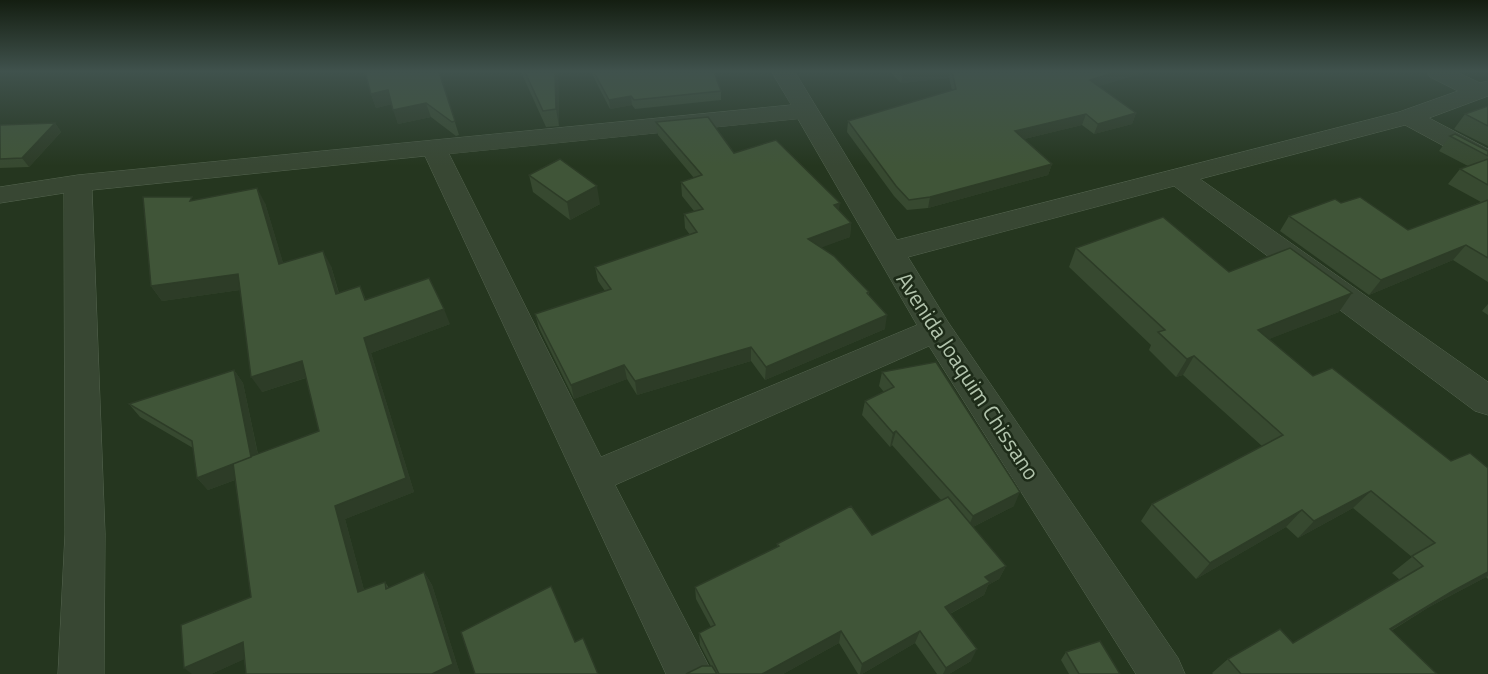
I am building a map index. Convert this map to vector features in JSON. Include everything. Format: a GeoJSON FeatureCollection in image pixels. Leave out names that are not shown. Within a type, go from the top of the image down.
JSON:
{"type":"FeatureCollection","features":[{"type":"Feature","properties":{"kind":"street","name":"Avenida Joaquim Chissano"},"geometry":{"type":"LineString","coordinates":[[801,103],[936,330],[1162,674]]}},
{"type":"Feature","properties":{"kind":"street"},"geometry":{"type":"LineString","coordinates":[[888,252],[1408,117],[1444,103]]}},
{"type":"Feature","properties":{"kind":"street"},"geometry":{"type":"LineString","coordinates":[[0,195],[78,183],[805,111]]}},
{"type":"Feature","properties":{"kind":"street"},"geometry":{"type":"LineString","coordinates":[[1408,117],[1488,159]]}},
{"type":"Feature","properties":{"kind":"street"},"geometry":{"type":"LineString","coordinates":[[434,149],[592,478],[690,674]]}},
{"type":"Feature","properties":{"kind":"street"},"geometry":{"type":"LineString","coordinates":[[1179,177],[1488,401]]}},
{"type":"Feature","properties":{"kind":"street"},"geometry":{"type":"LineString","coordinates":[[78,183],[85,534],[81,674]]}},
{"type":"Feature","properties":{"kind":"street"},"geometry":{"type":"LineString","coordinates":[[592,478],[936,330]]}},
{"type":"Feature","properties":{"kind":"building"},"geometry":{"type":"Polygon","coordinates":[[[391,103],[424,103],[393,110],[391,103]]]}},
{"type":"Feature","properties":{"kind":"building"},"geometry":{"type":"Polygon","coordinates":[[[427,103],[449,103],[455,121],[452,122],[427,103]]]}},
{"type":"Feature","properties":{"kind":"building"},"geometry":{"type":"Polygon","coordinates":[[[540,103],[556,103],[556,109],[543,111],[540,103]]]}},
{"type":"Feature","properties":{"kind":"building"},"geometry":{"type":"Polygon","coordinates":[[[907,103],[1123,103],[1136,113],[1098,124],[1086,114],[1015,131],[1052,164],[930,197],[909,200],[848,121],[907,103]]]}},
{"type":"Feature","properties":{"kind":"building"},"geometry":{"type":"Polygon","coordinates":[[[1488,106],[1488,126],[1465,114],[1488,106]]]}},
{"type":"Feature","properties":{"kind":"building"},"geometry":{"type":"Polygon","coordinates":[[[708,117],[734,153],[776,140],[840,203],[834,205],[851,223],[808,239],[834,256],[869,292],[867,293],[887,315],[766,367],[751,347],[635,381],[624,365],[571,385],[535,314],[611,289],[595,267],[697,232],[684,214],[703,209],[681,182],[702,175],[656,122],[708,117]]]}},
{"type":"Feature","properties":{"kind":"building"},"geometry":{"type":"Polygon","coordinates":[[[55,123],[22,158],[0,159],[0,125],[55,123]]]}},
{"type":"Feature","properties":{"kind":"building"},"geometry":{"type":"Polygon","coordinates":[[[1455,134],[1488,151],[1488,156],[1450,136],[1455,134]]]}},
{"type":"Feature","properties":{"kind":"building"},"geometry":{"type":"Polygon","coordinates":[[[560,159],[597,186],[567,202],[529,175],[560,159]]]}},
{"type":"Feature","properties":{"kind":"building"},"geometry":{"type":"Polygon","coordinates":[[[1488,159],[1488,185],[1460,169],[1488,159]]]}},
{"type":"Feature","properties":{"kind":"building"},"geometry":{"type":"Polygon","coordinates":[[[257,188],[279,264],[323,251],[336,294],[360,286],[365,300],[429,278],[444,309],[364,338],[406,478],[335,506],[358,592],[385,582],[386,589],[424,572],[453,664],[432,674],[246,674],[243,642],[184,668],[181,625],[251,597],[233,463],[319,431],[302,361],[251,377],[238,274],[151,286],[143,197],[192,197],[190,201],[257,188]]]}},
{"type":"Feature","properties":{"kind":"building"},"geometry":{"type":"Polygon","coordinates":[[[1360,197],[1408,230],[1488,200],[1488,258],[1466,245],[1381,280],[1289,216],[1335,199],[1341,203],[1360,197]]]}},
{"type":"Feature","properties":{"kind":"building"},"geometry":{"type":"Polygon","coordinates":[[[1163,217],[1229,272],[1290,248],[1352,293],[1258,330],[1313,376],[1332,368],[1451,461],[1470,453],[1488,468],[1488,572],[1390,629],[1437,674],[1241,674],[1228,659],[1280,629],[1293,643],[1423,566],[1412,556],[1435,543],[1371,491],[1314,521],[1302,510],[1210,563],[1152,504],[1283,435],[1194,356],[1187,359],[1158,332],[1165,330],[1076,248],[1163,217]]]}},
{"type":"Feature","properties":{"kind":"building"},"geometry":{"type":"Polygon","coordinates":[[[936,362],[1020,492],[973,516],[896,431],[893,433],[865,401],[894,387],[882,372],[936,362]]]}},
{"type":"Feature","properties":{"kind":"building"},"geometry":{"type":"Polygon","coordinates":[[[234,370],[251,457],[197,478],[192,441],[129,404],[234,370]]]}},
{"type":"Feature","properties":{"kind":"building"},"geometry":{"type":"Polygon","coordinates":[[[948,497],[1006,566],[985,577],[990,582],[945,607],[977,649],[946,668],[920,631],[862,664],[841,631],[762,674],[719,674],[699,633],[715,625],[695,587],[779,546],[777,544],[851,506],[872,535],[948,497]]]}},
{"type":"Feature","properties":{"kind":"building"},"geometry":{"type":"Polygon","coordinates":[[[551,586],[575,642],[583,638],[598,674],[475,674],[461,632],[551,586]]]}},
{"type":"Feature","properties":{"kind":"building"},"geometry":{"type":"Polygon","coordinates":[[[1100,641],[1120,674],[1079,674],[1066,652],[1100,641]]]}},
{"type":"Feature","properties":{"kind":"building"},"geometry":{"type":"Polygon","coordinates":[[[702,666],[712,666],[717,674],[686,674],[702,666]]]}}]}
